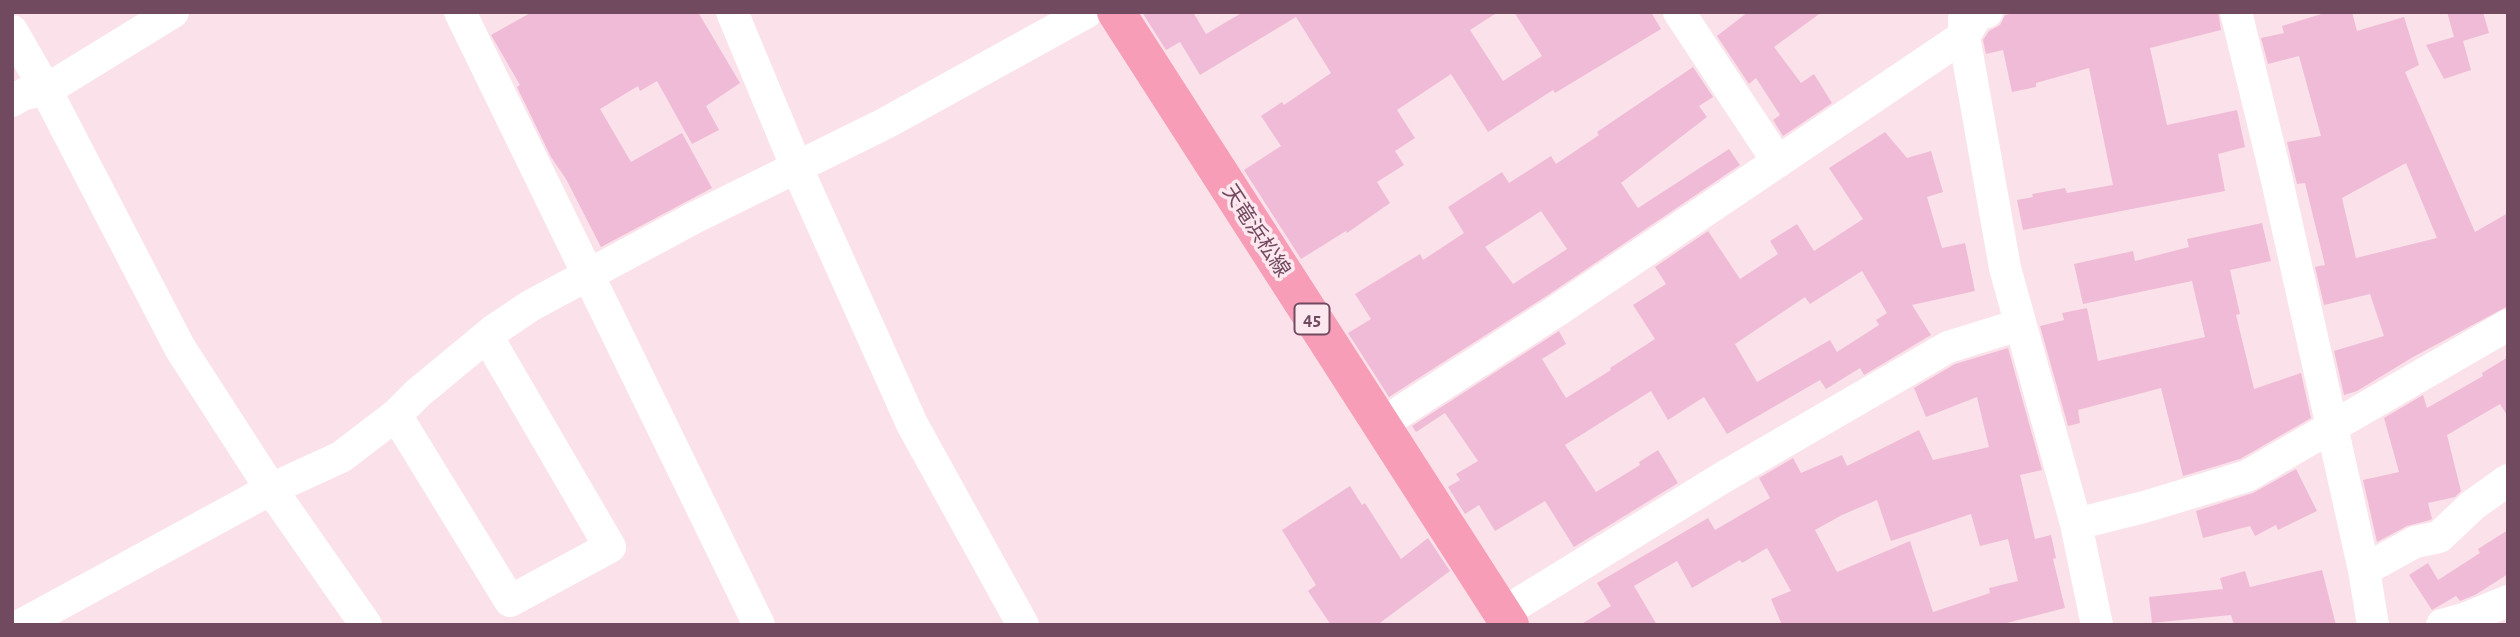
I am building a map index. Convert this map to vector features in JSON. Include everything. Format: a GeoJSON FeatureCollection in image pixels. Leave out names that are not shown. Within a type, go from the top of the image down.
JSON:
{"type":"FeatureCollection","features":[{"type":"Feature","properties":{"kind":"main road","name":"天竜浜松線"},"geometry":{"type":"LineString","coordinates":[[1116,12],[1507,619]]}},
{"type":"Feature","properties":{"kind":"street"},"geometry":{"type":"LineString","coordinates":[[12,101],[24,94],[46,90],[173,12]]}},
{"type":"Feature","properties":{"kind":"street"},"geometry":{"type":"LineString","coordinates":[[460,12],[759,625]]}},
{"type":"Feature","properties":{"kind":"street"},"geometry":{"type":"LineString","coordinates":[[732,12],[797,168],[912,424],[1023,625]]}},
{"type":"Feature","properties":{"kind":"street"},"geometry":{"type":"LineString","coordinates":[[20,625],[72,612],[271,489],[341,457],[396,415],[487,335],[587,273],[886,123],[1087,12]]}},
{"type":"Feature","properties":{"kind":"street"},"geometry":{"type":"LineString","coordinates":[[1679,12],[1778,162]]}},
{"type":"Feature","properties":{"kind":"street"},"geometry":{"type":"LineString","coordinates":[[1380,425],[1558,310],[1778,162],[1964,24],[1987,12]]}},
{"type":"Feature","properties":{"kind":"street"},"geometry":{"type":"LineString","coordinates":[[2236,12],[2276,176],[2364,570],[2380,623]]}},
{"type":"Feature","properties":{"kind":"street"},"geometry":{"type":"LineString","coordinates":[[1964,24],[2005,268],[2076,524],[2097,625]]}},
{"type":"Feature","properties":{"kind":"street"},"geometry":{"type":"LineString","coordinates":[[12,32],[46,90],[180,348],[271,489],[366,625]]}},
{"type":"Feature","properties":{"kind":"street"},"geometry":{"type":"LineString","coordinates":[[1507,619],[1722,478],[1948,347],[2019,325]]}},
{"type":"Feature","properties":{"kind":"street"},"geometry":{"type":"LineString","coordinates":[[2076,524],[2234,481],[2332,428],[2508,325]]}},
{"type":"Feature","properties":{"kind":"street"},"geometry":{"type":"LineString","coordinates":[[396,415],[510,601],[610,547],[487,335]]}},
{"type":"Feature","properties":{"kind":"street"},"geometry":{"type":"LineString","coordinates":[[2364,570],[2415,542],[2439,537],[2473,505],[2508,480]]}},
{"type":"Feature","properties":{"kind":"street"},"geometry":{"type":"LineString","coordinates":[[2442,625],[2465,619],[2508,601]]}},
{"type":"Feature","properties":{"kind":"building"},"geometry":{"type":"Polygon","coordinates":[[[532,12],[698,12],[740,83],[706,106],[719,130],[692,144],[657,81],[640,91],[638,86],[600,109],[631,162],[682,133],[712,188],[601,247],[566,179],[551,157],[517,87],[520,85],[491,35],[532,12]]]}},
{"type":"Feature","properties":{"kind":"building"},"geometry":{"type":"Polygon","coordinates":[[[1142,12],[1193,12],[1206,34],[1243,12],[1498,12],[1470,30],[1503,81],[1542,56],[1514,12],[1651,12],[1661,29],[1555,93],[1553,90],[1488,132],[1451,74],[1397,110],[1415,138],[1395,151],[1404,165],[1377,182],[1390,203],[1347,233],[1346,231],[1301,259],[1244,170],[1281,146],[1261,116],[1282,102],[1284,105],[1331,73],[1296,17],[1200,75],[1180,42],[1166,50],[1142,12]]]}},
{"type":"Feature","properties":{"kind":"building"},"geometry":{"type":"Polygon","coordinates":[[[1748,12],[1822,12],[1774,47],[1801,83],[1814,74],[1832,103],[1783,136],[1773,120],[1780,115],[1756,78],[1749,84],[1717,36],[1748,12]]]}},
{"type":"Feature","properties":{"kind":"building"},"geometry":{"type":"Polygon","coordinates":[[[2018,12],[2218,12],[2221,30],[2150,48],[2167,125],[2237,110],[2245,147],[2218,154],[2225,191],[2023,230],[2017,200],[2033,197],[2032,194],[2065,188],[2067,193],[2113,185],[2089,68],[2036,83],[2036,87],[2012,92],[2003,50],[1986,54],[1983,40],[1989,31],[2000,25],[2005,15],[2018,12]]]}},
{"type":"Feature","properties":{"kind":"building"},"geometry":{"type":"Polygon","coordinates":[[[2328,12],[2352,12],[2357,31],[2404,17],[2419,65],[2405,72],[2475,232],[2508,213],[2508,306],[2413,357],[2357,391],[2344,395],[2334,351],[2384,336],[2370,294],[2324,305],[2315,267],[2325,265],[2305,183],[2297,184],[2287,142],[2321,136],[2299,56],[2268,64],[2261,38],[2284,33],[2282,26],[2328,12]],[[2406,163],[2342,198],[2356,258],[2437,238],[2406,163]]]}},
{"type":"Feature","properties":{"kind":"building"},"geometry":{"type":"Polygon","coordinates":[[[2447,12],[2483,12],[2489,33],[2463,41],[2471,70],[2444,79],[2426,45],[2454,37],[2447,12]]]}},
{"type":"Feature","properties":{"kind":"building"},"geometry":{"type":"Polygon","coordinates":[[[1693,67],[1713,97],[1699,106],[1707,117],[1621,183],[1638,208],[1729,149],[1740,165],[1548,295],[1389,397],[1348,333],[1371,319],[1355,294],[1420,254],[1423,260],[1464,233],[1448,207],[1502,172],[1509,183],[1551,156],[1556,164],[1599,135],[1597,132],[1693,67]],[[1541,211],[1485,247],[1513,284],[1567,249],[1541,211]]]}},
{"type":"Feature","properties":{"kind":"building"},"geometry":{"type":"Polygon","coordinates":[[[1885,132],[1907,158],[1931,151],[1943,192],[1927,197],[1942,248],[1965,243],[1975,291],[1912,305],[1931,335],[1864,375],[1860,368],[1826,389],[1820,380],[1727,434],[1704,397],[1668,420],[1651,391],[1565,445],[1596,492],[1640,465],[1639,462],[1658,450],[1678,483],[1574,547],[1545,501],[1495,531],[1479,505],[1465,514],[1448,487],[1460,480],[1456,474],[1478,461],[1445,413],[1416,432],[1412,426],[1559,331],[1566,344],[1542,359],[1566,398],[1611,370],[1610,368],[1655,339],[1633,305],[1666,284],[1655,267],[1708,231],[1740,279],[1778,254],[1770,241],[1797,224],[1814,251],[1863,219],[1829,168],[1885,132]],[[1862,271],[1810,304],[1805,297],[1735,344],[1757,382],[1830,340],[1837,352],[1879,325],[1876,320],[1887,313],[1862,271]]]}},
{"type":"Feature","properties":{"kind":"building"},"geometry":{"type":"Polygon","coordinates":[[[2262,223],[2271,261],[2230,270],[2240,314],[2236,315],[2254,389],[2301,373],[2311,418],[2240,459],[2183,476],[2161,388],[2078,410],[2080,423],[2068,426],[2040,326],[2064,320],[2062,313],[2087,308],[2098,361],[2205,337],[2192,281],[2083,304],[2074,264],[2133,251],[2135,261],[2189,247],[2187,239],[2262,223]]]}},
{"type":"Feature","properties":{"kind":"building"},"geometry":{"type":"Polygon","coordinates":[[[2008,348],[2042,470],[2020,475],[2035,539],[2051,535],[2056,558],[2053,559],[2065,608],[1999,625],[1782,625],[1771,599],[1791,591],[1767,548],[1742,563],[1740,560],[1692,588],[1677,561],[1634,586],[1657,625],[1580,625],[1611,606],[1597,583],[1708,518],[1715,530],[1770,498],[1759,478],[1793,458],[1801,473],[1842,455],[1847,466],[1919,430],[1933,460],[1989,447],[1977,397],[1926,417],[1914,388],[1955,364],[2008,348]],[[1877,500],[1815,530],[1837,572],[1910,541],[1933,612],[1990,593],[1989,588],[2018,581],[2008,539],[1980,546],[1971,514],[1891,541],[1877,500]]]}},
{"type":"Feature","properties":{"kind":"building"},"geometry":{"type":"Polygon","coordinates":[[[2508,357],[2508,417],[2500,404],[2447,435],[2461,491],[2455,497],[2428,503],[2432,519],[2407,526],[2377,542],[2363,480],[2399,472],[2384,418],[2423,395],[2427,408],[2483,376],[2482,373],[2508,357]]]}},
{"type":"Feature","properties":{"kind":"building"},"geometry":{"type":"Polygon","coordinates":[[[2296,469],[2317,511],[2278,530],[2276,525],[2255,536],[2250,526],[2203,538],[2196,511],[2253,493],[2296,469]]]}},
{"type":"Feature","properties":{"kind":"building"},"geometry":{"type":"Polygon","coordinates":[[[1350,486],[1362,505],[1365,503],[1401,559],[1428,538],[1450,571],[1377,625],[1331,625],[1308,591],[1316,585],[1282,530],[1350,486]]]}},
{"type":"Feature","properties":{"kind":"building"},"geometry":{"type":"Polygon","coordinates":[[[2508,530],[2508,574],[2475,595],[2460,601],[2456,596],[2432,610],[2409,575],[2428,563],[2438,580],[2480,553],[2478,549],[2508,530]]]}},
{"type":"Feature","properties":{"kind":"building"},"geometry":{"type":"Polygon","coordinates":[[[2322,570],[2336,625],[2234,625],[2231,615],[2152,623],[2149,597],[2223,589],[2220,578],[2245,571],[2250,587],[2322,570]]]}}]}
